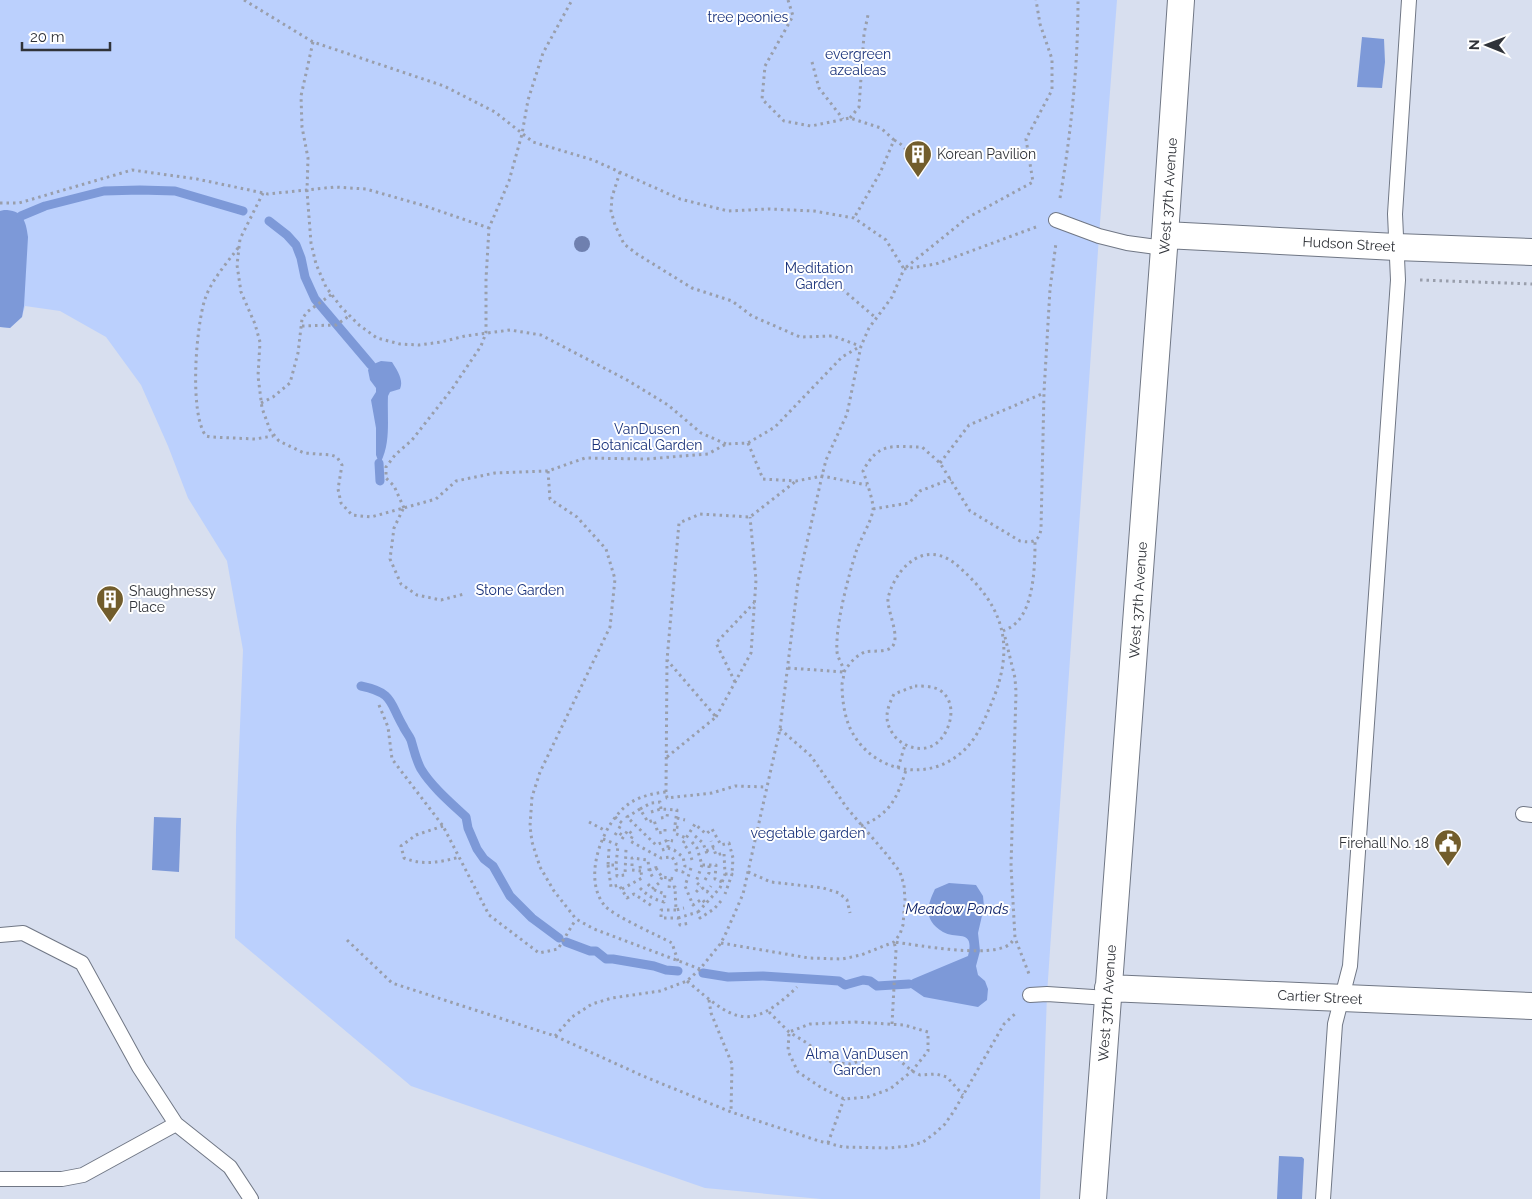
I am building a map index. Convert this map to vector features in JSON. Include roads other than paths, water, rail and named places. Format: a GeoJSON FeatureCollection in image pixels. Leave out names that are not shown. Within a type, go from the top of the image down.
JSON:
{"type":"FeatureCollection","features":[{"type":"Feature","properties":{"kind":"street","name":"West 37th Avenue"},"geometry":{"type":"LineString","coordinates":[[1093,1199],[1165,242],[1181,0]]}},
{"type":"Feature","properties":{"kind":"street","name":"Hudson Street"},"geometry":{"type":"LineString","coordinates":[[1165,242],[1532,252]]}},
{"type":"Feature","properties":{"kind":"street","name":"Cartier Street"},"geometry":{"type":"LineString","coordinates":[[1108,993],[1343,998],[1532,1006]]}},
{"type":"Feature","properties":{"kind":"lane"},"geometry":{"type":"LineString","coordinates":[[1323,1199],[1336,1024],[1350,966],[1397,290],[1395,214],[1409,0]]}},
{"type":"Feature","properties":{"kind":"lane"},"geometry":{"type":"LineString","coordinates":[[1056,220],[1127,243],[1165,242]]}},
{"type":"Feature","properties":{"kind":"lane"},"geometry":{"type":"LineString","coordinates":[[0,935],[23,933],[82,963],[139,1066],[176,1124],[230,1167],[251,1199]]}},
{"type":"Feature","properties":{"kind":"lane"},"geometry":{"type":"LineString","coordinates":[[1030,995],[1108,993]]}},
{"type":"Feature","properties":{"kind":"lane"},"geometry":{"type":"LineString","coordinates":[[0,1179],[62,1179],[84,1175],[176,1124]]}},
{"type":"Feature","properties":{"kind":"water"},"geometry":{"type":"Polygon","coordinates":[[[1362,37],[1384,39],[1385,62],[1382,88],[1357,87],[1362,37]]]}},
{"type":"Feature","properties":{"kind":"water"},"geometry":{"type":"Polygon","coordinates":[[[10,210],[22,217],[28,237],[22,317],[10,328],[0,327],[0,211],[10,210]]]}},
{"type":"Feature","properties":{"kind":"water"},"geometry":{"type":"Polygon","coordinates":[[[381,361],[392,362],[399,375],[401,386],[400,389],[390,392],[388,396],[386,446],[379,463],[376,455],[376,428],[371,400],[376,392],[376,388],[370,380],[368,370],[371,365],[381,361]]]}},
{"type":"Feature","properties":{"kind":"water"},"geometry":{"type":"Polygon","coordinates":[[[154,817],[181,818],[179,872],[152,870],[154,817]]]}},
{"type":"Feature","properties":{"kind":"water","name":"Meadow Ponds"},"geometry":{"type":"Polygon","coordinates":[[[949,883],[976,885],[983,896],[984,907],[978,933],[980,951],[976,966],[978,975],[985,981],[988,989],[987,1000],[978,1007],[924,997],[908,986],[913,979],[968,956],[970,947],[967,938],[943,932],[932,923],[928,912],[935,889],[949,883]]]}},
{"type":"Feature","properties":{"kind":"water"},"geometry":{"type":"Polygon","coordinates":[[[1279,1156],[1302,1157],[1304,1159],[1302,1199],[1277,1199],[1279,1156]]]}},
{"type":"Feature","properties":{"kind":"waterway"},"geometry":{"type":"LineString","coordinates":[[21,216],[45,206],[104,191],[140,190],[175,191],[243,211]]}},
{"type":"Feature","properties":{"kind":"waterway"},"geometry":{"type":"LineString","coordinates":[[269,221],[296,245],[305,277],[315,299],[371,365]]}},
{"type":"Feature","properties":{"kind":"waterway"},"geometry":{"type":"LineString","coordinates":[[379,463],[380,481]]}},
{"type":"Feature","properties":{"kind":"waterway"},"geometry":{"type":"LineString","coordinates":[[361,686],[380,692],[389,700],[410,738],[416,759],[425,776],[466,817],[468,828],[477,849],[484,859],[493,866],[510,896],[532,918],[559,938]]}},
{"type":"Feature","properties":{"kind":"waterway"},"geometry":{"type":"LineString","coordinates":[[566,942],[590,951],[596,951],[606,959],[678,971]]}},
{"type":"Feature","properties":{"kind":"waterway"},"geometry":{"type":"LineString","coordinates":[[703,973],[728,977],[763,976],[839,981],[845,985],[863,980],[870,981],[877,986],[909,984]]}},
{"type":"Feature","properties":{"kind":"place","name":"Korean Pavilion"},"geometry":{"type":"Point","coordinates":[918,178]}},
{"type":"Feature","properties":{"kind":"place","name":"Shaughnessy Place"},"geometry":{"type":"Point","coordinates":[110,623]}},
{"type":"Feature","properties":{"kind":"place","name":"Firehall No. 18"},"geometry":{"type":"Point","coordinates":[1448,867]}},
{"type":"Feature","properties":{"kind":"park label","name":"tree peonies"},"geometry":{"type":"Point","coordinates":[748,17]}},
{"type":"Feature","properties":{"kind":"park label","name":"evergreen azealeas"},"geometry":{"type":"Point","coordinates":[858,62]}},
{"type":"Feature","properties":{"kind":"park label","name":"Meditation Garden"},"geometry":{"type":"Point","coordinates":[819,276]}},
{"type":"Feature","properties":{"kind":"park label","name":"VanDusen Botanical Garden"},"geometry":{"type":"Point","coordinates":[647,438]}},
{"type":"Feature","properties":{"kind":"park label","name":"Stone Garden"},"geometry":{"type":"Point","coordinates":[520,590]}},
{"type":"Feature","properties":{"kind":"park label","name":"vegetable garden"},"geometry":{"type":"Point","coordinates":[808,833]}},
{"type":"Feature","properties":{"kind":"park label","name":"Alma VanDusen Garden"},"geometry":{"type":"Point","coordinates":[857,1062]}}]}
